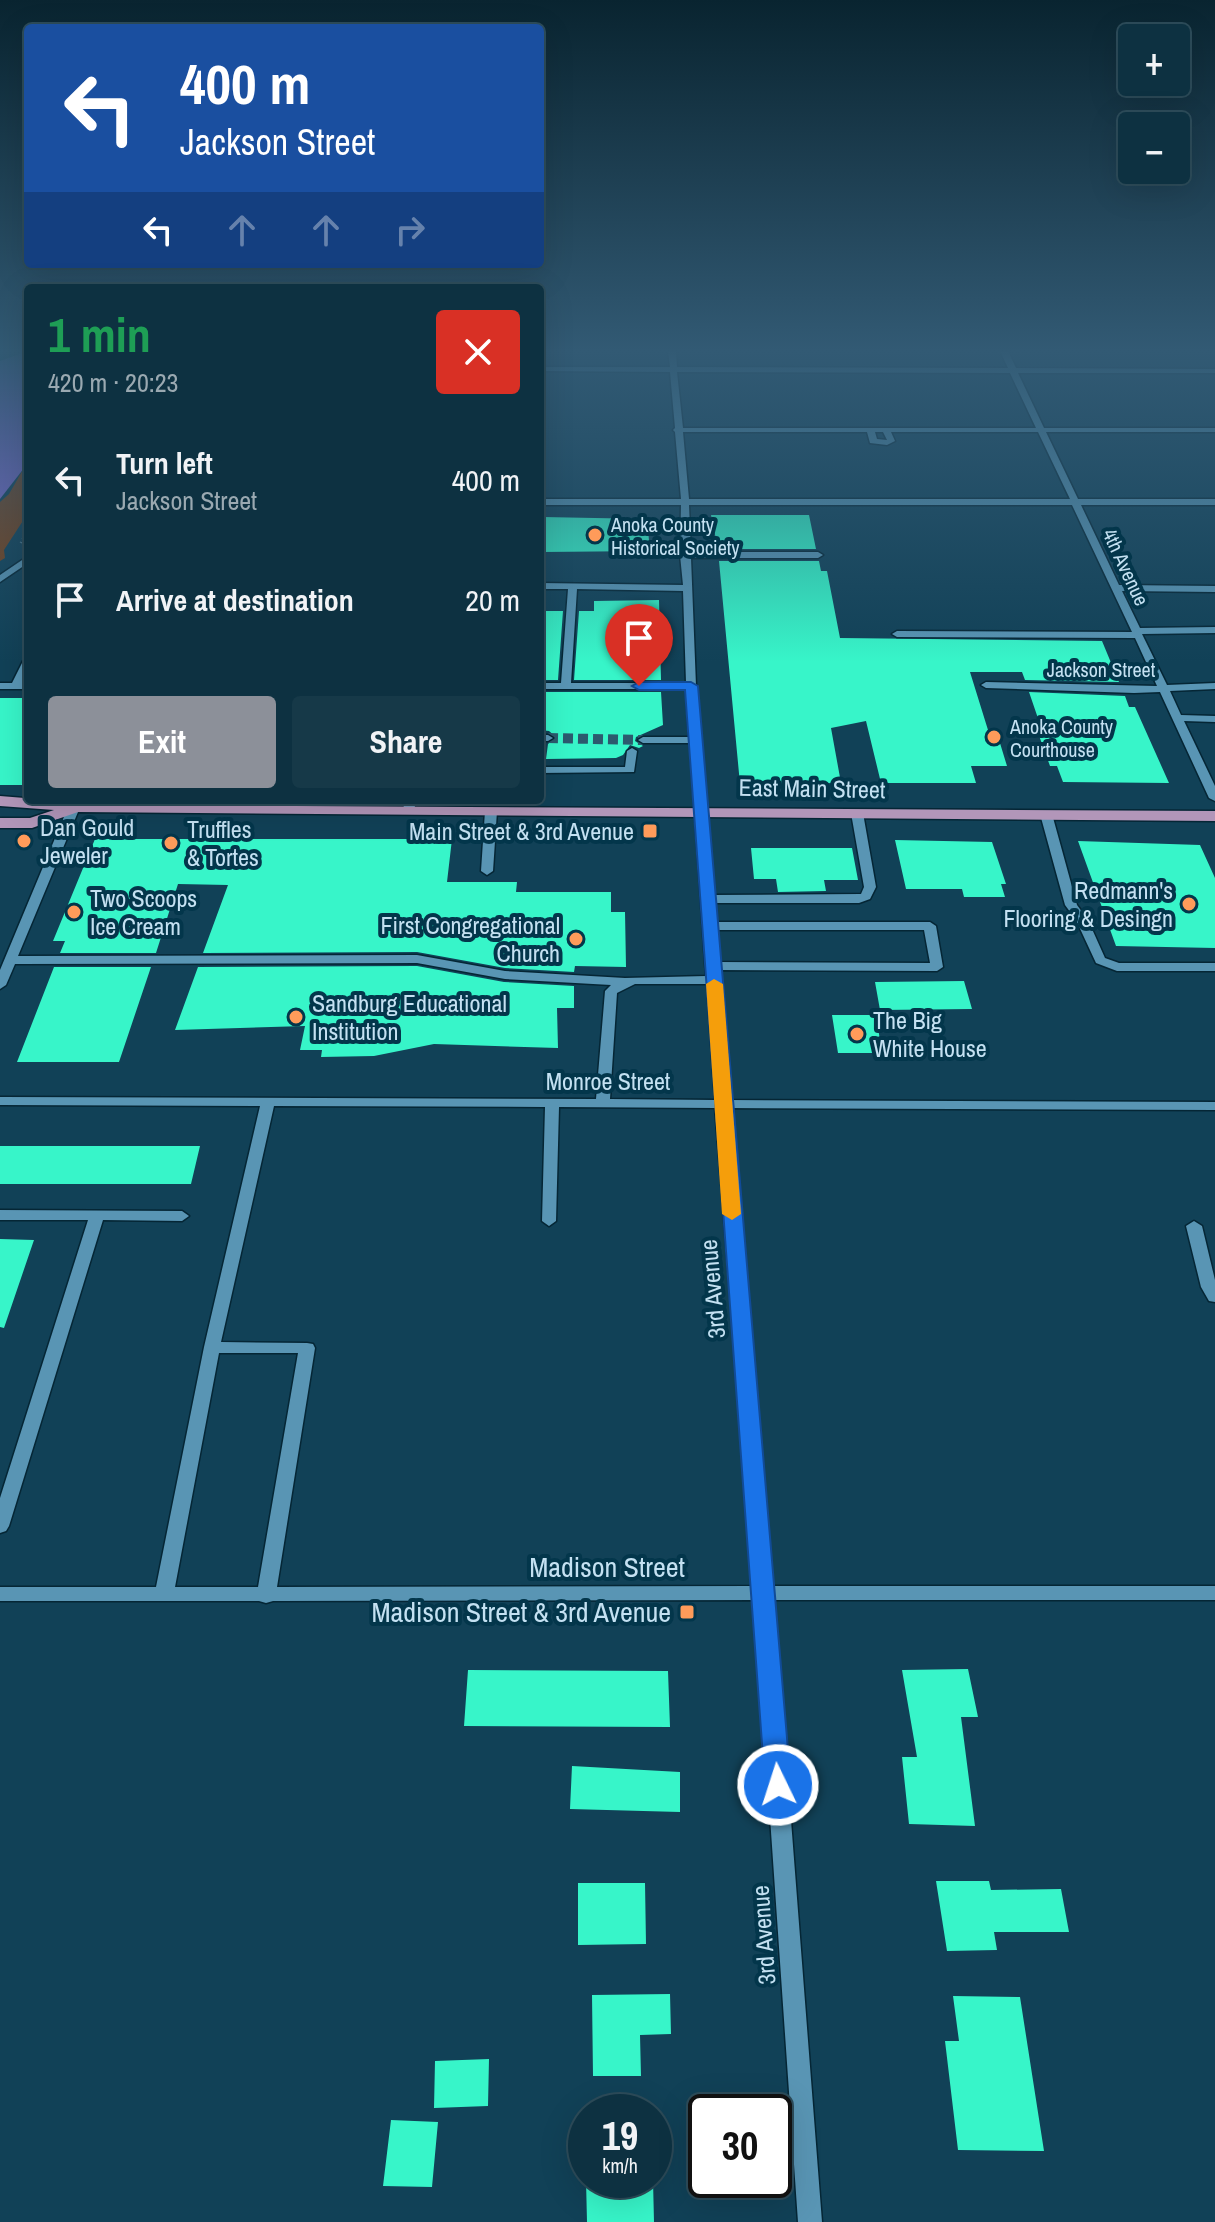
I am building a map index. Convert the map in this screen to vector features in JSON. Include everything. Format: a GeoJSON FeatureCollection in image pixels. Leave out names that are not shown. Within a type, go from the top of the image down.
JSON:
{"type":"FeatureCollection","features":[{"type":"Feature","properties":{"kind":"main road","name":"East Main Street"},"geometry":{"type":"LineString","coordinates":[[0,801],[24,801]]}},
{"type":"Feature","properties":{"kind":"main road","name":"East Main Street"},"geometry":{"type":"LineString","coordinates":[[0,823],[32,823],[74,805],[410,805],[491,811],[1215,816]]}},
{"type":"Feature","properties":{"kind":"street","name":"3rd Avenue"},"geometry":{"type":"LineString","coordinates":[[680,455],[685,501],[691,686],[722,1104],[764,1595],[810,2222]]}},
{"type":"Feature","properties":{"kind":"street","name":"4th Avenue"},"geometry":{"type":"LineString","coordinates":[[1052,455],[1215,798]]}},
{"type":"Feature","properties":{"kind":"street"},"geometry":{"type":"LineString","coordinates":[[544,502],[1215,502]]}},
{"type":"Feature","properties":{"kind":"street"},"geometry":{"type":"LineString","coordinates":[[685,555],[818,555]]}},
{"type":"Feature","properties":{"kind":"street"},"geometry":{"type":"LineString","coordinates":[[0,579],[24,562]]}},
{"type":"Feature","properties":{"kind":"street"},"geometry":{"type":"LineString","coordinates":[[544,586],[686,588]]}},
{"type":"Feature","properties":{"kind":"street"},"geometry":{"type":"LineString","coordinates":[[566,686],[573,586]]}},
{"type":"Feature","properties":{"kind":"street"},"geometry":{"type":"LineString","coordinates":[[1115,588],[1215,589]]}},
{"type":"Feature","properties":{"kind":"street"},"geometry":{"type":"LineString","coordinates":[[897,634],[1215,630]]}},
{"type":"Feature","properties":{"kind":"street"},"geometry":{"type":"LineString","coordinates":[[16,686],[24,669]]}},
{"type":"Feature","properties":{"kind":"street","name":"Jackson Street"},"geometry":{"type":"LineString","coordinates":[[986,685],[1134,690],[1215,686]]}},
{"type":"Feature","properties":{"kind":"street"},"geometry":{"type":"LineString","coordinates":[[0,686],[24,686]]}},
{"type":"Feature","properties":{"kind":"street"},"geometry":{"type":"LineString","coordinates":[[544,686],[691,686]]}},
{"type":"Feature","properties":{"kind":"street"},"geometry":{"type":"LineString","coordinates":[[1178,718],[1215,719]]}},
{"type":"Feature","properties":{"kind":"street"},"geometry":{"type":"LineString","coordinates":[[643,740],[696,740]]}},
{"type":"Feature","properties":{"kind":"street"},"geometry":{"type":"LineString","coordinates":[[544,770],[630,770],[632,751]]}},
{"type":"Feature","properties":{"kind":"street"},"geometry":{"type":"LineString","coordinates":[[74,805],[4,972],[402,958],[459,964],[505,975],[625,982],[714,973],[937,967],[930,926],[711,926]]}},
{"type":"Feature","properties":{"kind":"street"},"geometry":{"type":"LineString","coordinates":[[487,871],[491,811]]}},
{"type":"Feature","properties":{"kind":"street"},"geometry":{"type":"LineString","coordinates":[[709,899],[859,899],[866,896],[870,887],[857,813]]}},
{"type":"Feature","properties":{"kind":"street"},"geometry":{"type":"LineString","coordinates":[[1046,814],[1071,905],[1082,920],[1100,960],[1117,967],[1215,967]]}},
{"type":"Feature","properties":{"kind":"street"},"geometry":{"type":"LineString","coordinates":[[603,1103],[611,991],[625,982]]}},
{"type":"Feature","properties":{"kind":"street","name":"Monroe Street"},"geometry":{"type":"LineString","coordinates":[[0,1101],[1215,1106]]}},
{"type":"Feature","properties":{"kind":"street"},"geometry":{"type":"LineString","coordinates":[[164,1595],[212,1347],[268,1103]]}},
{"type":"Feature","properties":{"kind":"street"},"geometry":{"type":"LineString","coordinates":[[549,1221],[552,1103]]}},
{"type":"Feature","properties":{"kind":"street"},"geometry":{"type":"LineString","coordinates":[[0,1215],[182,1216]]}},
{"type":"Feature","properties":{"kind":"street"},"geometry":{"type":"LineString","coordinates":[[0,1526],[97,1215]]}},
{"type":"Feature","properties":{"kind":"street"},"geometry":{"type":"LineString","coordinates":[[1194,1226],[1209,1287],[1215,1297]]}},
{"type":"Feature","properties":{"kind":"street"},"geometry":{"type":"LineString","coordinates":[[212,1347],[307,1348],[266,1596]]}},
{"type":"Feature","properties":{"kind":"street","name":"Madison Street"},"geometry":{"type":"LineString","coordinates":[[0,1594],[1215,1593]]}},
{"type":"Feature","properties":{"kind":"shaded area"},"geometry":{"type":"Polygon","coordinates":[[[0,455],[24,455],[24,468],[0,499],[0,455]]]}},
{"type":"Feature","properties":{"kind":"shaded area"},"geometry":{"type":"Polygon","coordinates":[[[24,468],[24,519],[4,550],[5,558],[0,561],[0,502],[9,494],[24,468]]]}},
{"type":"Feature","properties":{"kind":"building"},"geometry":{"type":"Polygon","coordinates":[[[711,515],[809,515],[816,549],[718,549],[711,515]]]}},
{"type":"Feature","properties":{"kind":"building","name":"Anoka County Historical Society"},"geometry":{"type":"Polygon","coordinates":[[[544,517],[647,519],[650,551],[544,552],[544,517]]]}},
{"type":"Feature","properties":{"kind":"building"},"geometry":{"type":"Polygon","coordinates":[[[719,561],[819,561],[821,571],[827,571],[840,638],[1102,641],[1119,682],[1025,680],[1022,672],[970,672],[988,730],[996,730],[1007,766],[971,766],[976,783],[881,783],[866,721],[831,728],[841,783],[740,784],[719,561]]]}},
{"type":"Feature","properties":{"kind":"building"},"geometry":{"type":"Polygon","coordinates":[[[659,600],[661,680],[574,680],[579,611],[594,611],[594,601],[659,600]]]}},
{"type":"Feature","properties":{"kind":"building"},"geometry":{"type":"Polygon","coordinates":[[[544,611],[563,611],[558,680],[544,680],[544,611]]]}},
{"type":"Feature","properties":{"kind":"building"},"geometry":{"type":"Polygon","coordinates":[[[544,692],[661,692],[663,725],[636,737],[635,741],[643,746],[630,745],[623,755],[616,758],[546,759],[548,744],[556,737],[544,730],[544,692]]]}},
{"type":"Feature","properties":{"kind":"building"},"geometry":{"type":"Polygon","coordinates":[[[1029,692],[1125,696],[1129,707],[1135,707],[1169,783],[1063,782],[1057,766],[1050,766],[1037,730],[1042,730],[1029,692]]]}},
{"type":"Feature","properties":{"kind":"building"},"geometry":{"type":"Polygon","coordinates":[[[0,698],[24,698],[24,785],[0,785],[0,698]]]}},
{"type":"Feature","properties":{"kind":"building"},"geometry":{"type":"Polygon","coordinates":[[[95,839],[452,839],[447,882],[517,882],[516,892],[611,892],[611,912],[625,912],[626,967],[575,966],[574,972],[505,968],[417,952],[203,953],[228,885],[178,884],[156,953],[60,953],[65,941],[53,941],[95,839]]]}},
{"type":"Feature","properties":{"kind":"building"},"geometry":{"type":"Polygon","coordinates":[[[895,840],[992,842],[1006,884],[1001,884],[1005,897],[964,897],[962,889],[906,889],[895,840]]]}},
{"type":"Feature","properties":{"kind":"building"},"geometry":{"type":"Polygon","coordinates":[[[1078,841],[1200,845],[1215,878],[1215,948],[1116,946],[1078,841]]]}},
{"type":"Feature","properties":{"kind":"building"},"geometry":{"type":"Polygon","coordinates":[[[751,848],[852,848],[858,880],[824,880],[826,891],[778,892],[776,879],[754,879],[751,848]]]}},
{"type":"Feature","properties":{"kind":"building","name":"Sandburg Educational Institution"},"geometry":{"type":"Polygon","coordinates":[[[417,966],[504,982],[574,986],[574,1008],[557,1008],[558,1048],[434,1044],[374,1056],[321,1057],[322,1050],[300,1050],[305,1026],[175,1030],[198,967],[417,966]]]}},
{"type":"Feature","properties":{"kind":"building"},"geometry":{"type":"Polygon","coordinates":[[[54,967],[151,967],[119,1062],[17,1062],[54,967]]]}},
{"type":"Feature","properties":{"kind":"building"},"geometry":{"type":"Polygon","coordinates":[[[964,981],[972,1009],[880,1010],[875,982],[964,981]]]}},
{"type":"Feature","properties":{"kind":"building","name":"The Big White House"},"geometry":{"type":"Polygon","coordinates":[[[832,1015],[876,1015],[882,1053],[838,1053],[832,1015]]]}},
{"type":"Feature","properties":{"kind":"building"},"geometry":{"type":"Polygon","coordinates":[[[0,1146],[200,1146],[191,1184],[0,1184],[0,1146]]]}},
{"type":"Feature","properties":{"kind":"building"},"geometry":{"type":"Polygon","coordinates":[[[0,1239],[34,1240],[4,1328],[0,1327],[0,1239]]]}},
{"type":"Feature","properties":{"kind":"building"},"geometry":{"type":"Polygon","coordinates":[[[968,1669],[978,1717],[961,1717],[975,1826],[909,1824],[902,1757],[917,1757],[902,1670],[968,1669]]]}},
{"type":"Feature","properties":{"kind":"building"},"geometry":{"type":"Polygon","coordinates":[[[468,1670],[668,1671],[670,1727],[464,1726],[468,1670]]]}},
{"type":"Feature","properties":{"kind":"building"},"geometry":{"type":"Polygon","coordinates":[[[572,1766],[680,1772],[680,1812],[570,1809],[572,1766]]]}},
{"type":"Feature","properties":{"kind":"building"},"geometry":{"type":"Polygon","coordinates":[[[936,1881],[989,1881],[991,1890],[1061,1889],[1069,1932],[994,1932],[997,1950],[947,1951],[936,1881]]]}},
{"type":"Feature","properties":{"kind":"building"},"geometry":{"type":"Polygon","coordinates":[[[578,1883],[645,1883],[646,1944],[578,1945],[578,1883]]]}},
{"type":"Feature","properties":{"kind":"building"},"geometry":{"type":"Polygon","coordinates":[[[670,1994],[671,2034],[640,2035],[641,2076],[593,2076],[592,1995],[670,1994]]]}},
{"type":"Feature","properties":{"kind":"building"},"geometry":{"type":"Polygon","coordinates":[[[953,1996],[1020,1997],[1044,2151],[958,2150],[945,2041],[959,2041],[953,1996]]]}},
{"type":"Feature","properties":{"kind":"building"},"geometry":{"type":"Polygon","coordinates":[[[489,2059],[488,2106],[434,2108],[435,2061],[489,2059]]]}},
{"type":"Feature","properties":{"kind":"building"},"geometry":{"type":"Polygon","coordinates":[[[391,2120],[438,2122],[432,2187],[383,2186],[391,2120]]]}},
{"type":"Feature","properties":{"kind":"building"},"geometry":{"type":"Polygon","coordinates":[[[586,2198],[653,2198],[654,2222],[587,2222],[586,2198]]]}},
{"type":"Feature","properties":{"kind":"tunnel"},"geometry":{"type":"LineString","coordinates":[[548,738],[643,740]]}},
{"type":"Feature","properties":{"kind":"slow traffic"},"geometry":{"type":"LineString","coordinates":[[714,984],[732,1214]]}},
{"type":"Feature","properties":{"kind":"place","name":"Anoka County Historical Society"},"geometry":{"type":"Point","coordinates":[595,535]}},
{"type":"Feature","properties":{"kind":"place","name":"Anoka County Courthouse"},"geometry":{"type":"Point","coordinates":[994,737]}},
{"type":"Feature","properties":{"kind":"place","name":"Main Street & 3rd Avenue"},"geometry":{"type":"Point","coordinates":[650,831]}},
{"type":"Feature","properties":{"kind":"place","name":"Dan Gould Jeweler"},"geometry":{"type":"Point","coordinates":[24,841]}},
{"type":"Feature","properties":{"kind":"place","name":"Truffles & Tortes"},"geometry":{"type":"Point","coordinates":[171,843]}},
{"type":"Feature","properties":{"kind":"place","name":"Redmann's Flooring & Desingn"},"geometry":{"type":"Point","coordinates":[1189,904]}},
{"type":"Feature","properties":{"kind":"place","name":"Two Scoops Ice Cream"},"geometry":{"type":"Point","coordinates":[74,912]}},
{"type":"Feature","properties":{"kind":"place","name":"First Congregational Church"},"geometry":{"type":"Point","coordinates":[576,939]}},
{"type":"Feature","properties":{"kind":"place","name":"Sandburg Educational Institution"},"geometry":{"type":"Point","coordinates":[296,1017]}},
{"type":"Feature","properties":{"kind":"place","name":"The Big White House"},"geometry":{"type":"Point","coordinates":[857,1034]}},
{"type":"Feature","properties":{"kind":"place","name":"Madison Street & 3rd Avenue"},"geometry":{"type":"Point","coordinates":[687,1612]}},
{"type":"Feature","properties":{"kind":"route"},"geometry":{"type":"LineString","coordinates":[[639,686],[691,686],[778,1785]]}}]}
